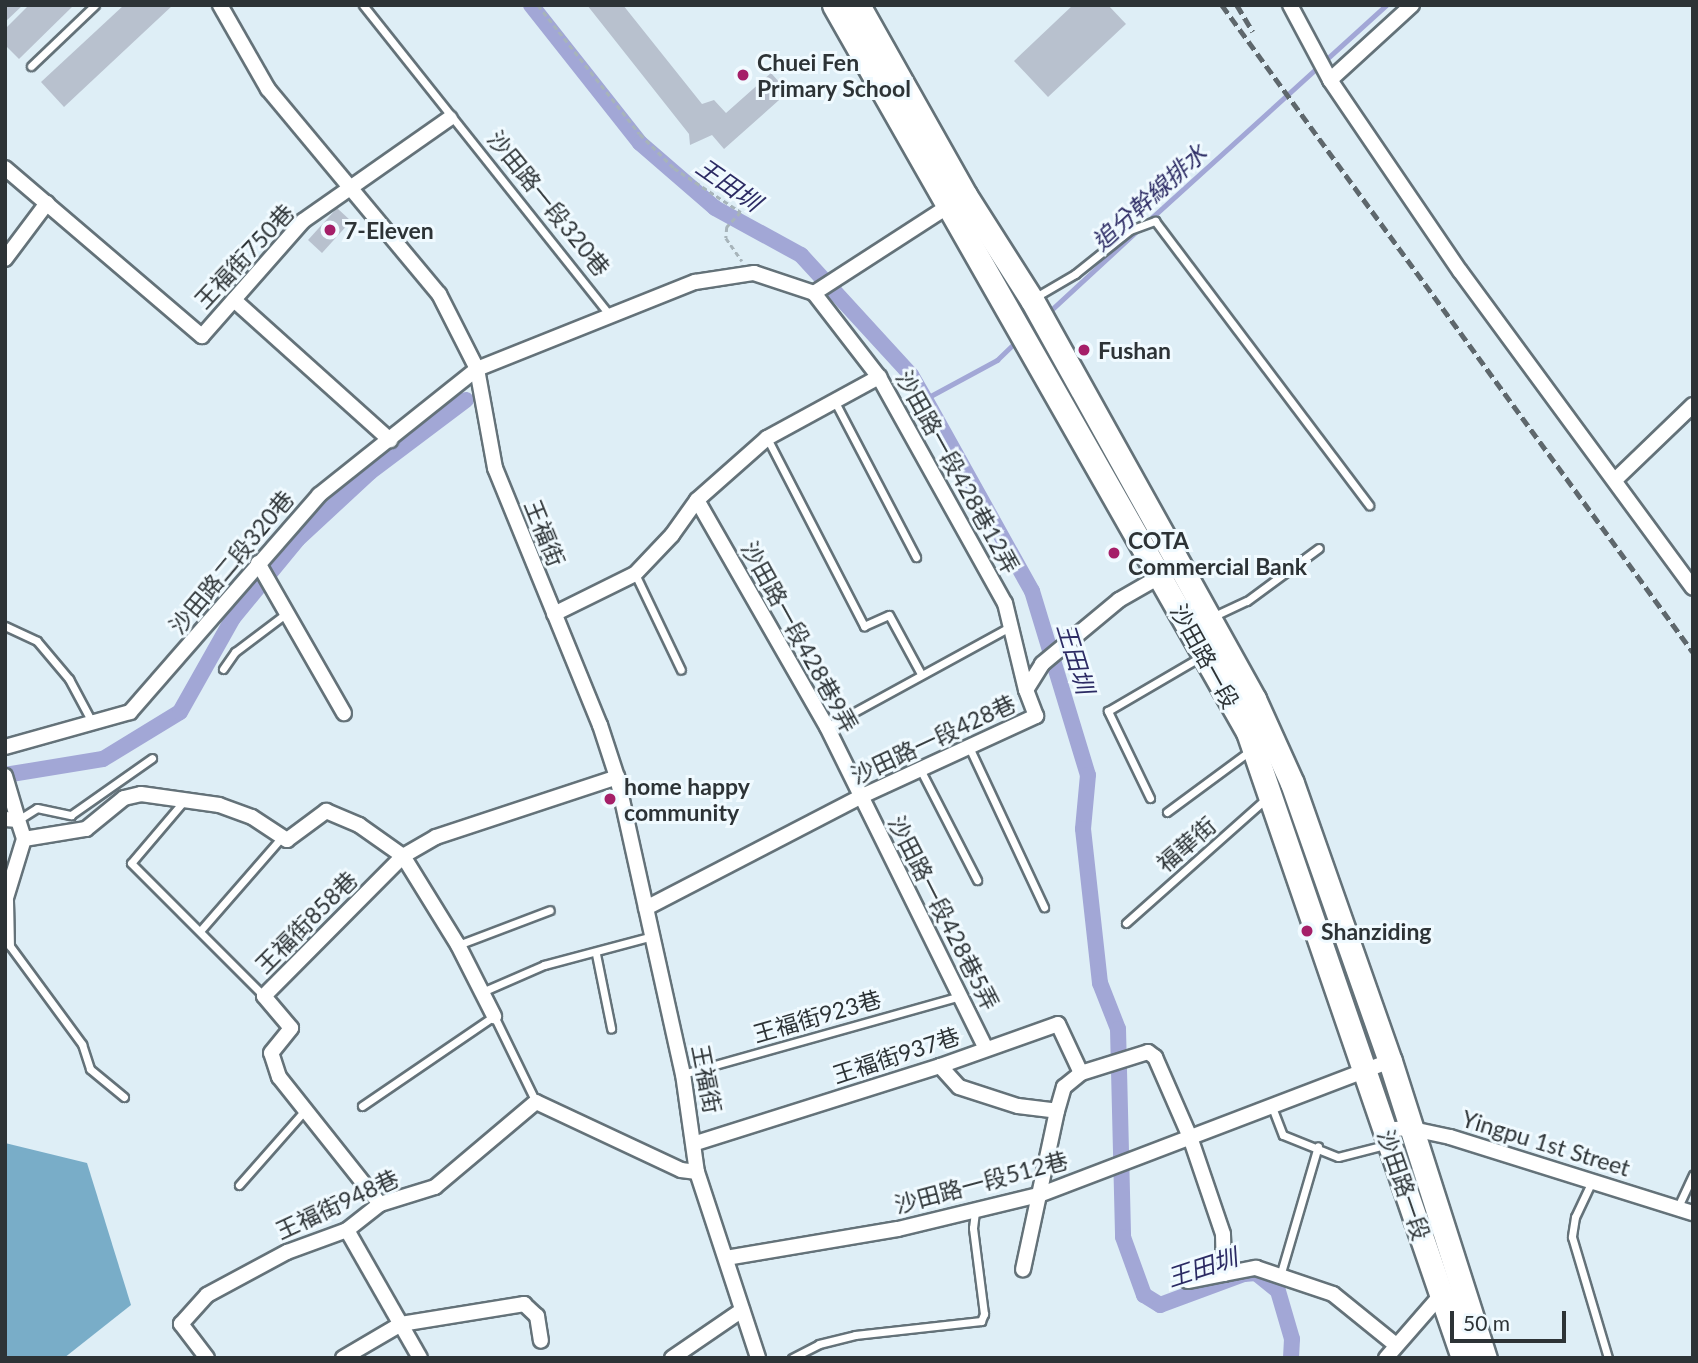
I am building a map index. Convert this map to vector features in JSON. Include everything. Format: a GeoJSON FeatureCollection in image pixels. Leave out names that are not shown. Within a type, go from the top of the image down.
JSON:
{"type":"FeatureCollection","features":[{"type":"Feature","properties":{"kind":"main road","name":"沙田路一段"},"geometry":{"type":"LineString","coordinates":[[834,5],[957,201],[1170,571],[1212,617],[1292,783],[1390,1061],[1408,1128],[1485,1358]]}},
{"type":"Feature","properties":{"kind":"main road","name":"沙田路一段"},"geometry":{"type":"LineString","coordinates":[[858,5],[957,201],[1032,300],[1170,571],[1204,654],[1254,747],[1367,1070],[1387,1137],[1463,1358]]}},
{"type":"Feature","properties":{"kind":"street","name":"王福街"},"geometry":{"type":"LineString","coordinates":[[220,5],[268,89],[439,294],[477,369],[495,468],[617,777],[654,936],[696,1143]]}},
{"type":"Feature","properties":{"kind":"street"},"geometry":{"type":"LineString","coordinates":[[1290,5],[1315,57],[1460,271],[1693,588]]}},
{"type":"Feature","properties":{"kind":"street"},"geometry":{"type":"LineString","coordinates":[[1330,80],[1412,5]]}},
{"type":"Feature","properties":{"kind":"street","name":"王福街750巷"},"geometry":{"type":"LineString","coordinates":[[5,168],[202,336],[303,221],[351,190],[450,118]]}},
{"type":"Feature","properties":{"kind":"street"},"geometry":{"type":"LineString","coordinates":[[477,369],[695,282],[754,273],[814,293],[957,201]]}},
{"type":"Feature","properties":{"kind":"street"},"geometry":{"type":"LineString","coordinates":[[5,259],[47,203]]}},
{"type":"Feature","properties":{"kind":"street","name":"沙田路一段428巷12弄"},"geometry":{"type":"LineString","coordinates":[[814,293],[879,377],[1005,603],[1026,690]]}},
{"type":"Feature","properties":{"kind":"street"},"geometry":{"type":"LineString","coordinates":[[234,300],[390,440]]}},
{"type":"Feature","properties":{"kind":"street","name":"沙田路二段320巷"},"geometry":{"type":"LineString","coordinates":[[5,747],[94,726],[130,712],[319,495],[477,369]]}},
{"type":"Feature","properties":{"kind":"street"},"geometry":{"type":"LineString","coordinates":[[554,614],[635,574],[672,534],[696,500],[767,438],[879,377]]}},
{"type":"Feature","properties":{"kind":"street"},"geometry":{"type":"LineString","coordinates":[[1615,480],[1693,405]]}},
{"type":"Feature","properties":{"kind":"street","name":"沙田路一段428巷9弄"},"geometry":{"type":"LineString","coordinates":[[696,500],[827,727],[860,797]]}},
{"type":"Feature","properties":{"kind":"street"},"geometry":{"type":"LineString","coordinates":[[258,563],[289,612],[344,713]]}},
{"type":"Feature","properties":{"kind":"street","name":"沙田路一段428巷"},"geometry":{"type":"LineString","coordinates":[[646,908],[860,797],[1036,716],[1026,690],[1042,664],[1119,600],[1170,571]]}},
{"type":"Feature","properties":{"kind":"street"},"geometry":{"type":"LineString","coordinates":[[5,776],[11,819],[24,839],[7,901]]}},
{"type":"Feature","properties":{"kind":"street","name":"王福街858巷"},"geometry":{"type":"LineString","coordinates":[[380,1205],[279,1077],[271,1053],[291,1028],[264,996],[403,856],[436,837],[617,777]]}},
{"type":"Feature","properties":{"kind":"street"},"geometry":{"type":"LineString","coordinates":[[24,839],[86,830],[124,798],[141,794],[219,805],[252,817],[282,837],[293,837],[327,811],[359,825],[403,856],[458,945],[494,1016]]}},
{"type":"Feature","properties":{"kind":"street","name":"沙田路一段428巷5弄"},"geometry":{"type":"LineString","coordinates":[[860,797],[986,1049]]}},
{"type":"Feature","properties":{"kind":"street","name":"王福街937巷"},"geometry":{"type":"LineString","coordinates":[[696,1143],[940,1066],[1058,1024],[1081,1073]]}},
{"type":"Feature","properties":{"kind":"street"},"geometry":{"type":"LineString","coordinates":[[1023,1269],[1064,1087],[1081,1073],[1148,1052],[1155,1057],[1190,1137],[1223,1234],[1224,1274]]}},
{"type":"Feature","properties":{"kind":"street","name":"沙田路一段512巷"},"geometry":{"type":"LineString","coordinates":[[726,1258],[898,1229],[1039,1195],[1390,1061]]}},
{"type":"Feature","properties":{"kind":"street"},"geometry":{"type":"LineString","coordinates":[[940,1066],[959,1087],[1018,1106],[1057,1111]]}},
{"type":"Feature","properties":{"kind":"street"},"geometry":{"type":"LineString","coordinates":[[536,1102],[669,1165],[697,1172]]}},
{"type":"Feature","properties":{"kind":"street","name":"王福街948巷"},"geometry":{"type":"LineString","coordinates":[[207,1358],[181,1324],[189,1310],[242,1274],[347,1230],[380,1205],[435,1186],[536,1102]]}},
{"type":"Feature","properties":{"kind":"street","name":"Yingpu 1st Street"},"geometry":{"type":"LineString","coordinates":[[1387,1137],[1408,1128],[1593,1179],[1677,1210],[1693,1213]]}},
{"type":"Feature","properties":{"kind":"street"},"geometry":{"type":"LineString","coordinates":[[696,1143],[697,1172],[758,1358]]}},
{"type":"Feature","properties":{"kind":"street"},"geometry":{"type":"LineString","coordinates":[[347,1230],[420,1358]]}},
{"type":"Feature","properties":{"kind":"street"},"geometry":{"type":"LineString","coordinates":[[1188,1281],[1256,1268],[1333,1294],[1396,1345]]}},
{"type":"Feature","properties":{"kind":"street"},"geometry":{"type":"LineString","coordinates":[[1386,1358],[1441,1295]]}},
{"type":"Feature","properties":{"kind":"street"},"geometry":{"type":"LineString","coordinates":[[343,1358],[401,1324],[524,1304],[537,1316],[541,1341]]}},
{"type":"Feature","properties":{"kind":"street"},"geometry":{"type":"LineString","coordinates":[[672,1358],[742,1310]]}},
{"type":"Feature","properties":{"kind":"lane"},"geometry":{"type":"LineString","coordinates":[[31,66],[95,5]]}},
{"type":"Feature","properties":{"kind":"lane","name":"沙田路一段320巷"},"geometry":{"type":"LineString","coordinates":[[363,5],[450,118],[610,316]]}},
{"type":"Feature","properties":{"kind":"lane"},"geometry":{"type":"LineString","coordinates":[[1032,300],[1075,274],[1119,237],[1155,222],[1369,505]]}},
{"type":"Feature","properties":{"kind":"lane"},"geometry":{"type":"LineString","coordinates":[[835,402],[916,557]]}},
{"type":"Feature","properties":{"kind":"lane"},"geometry":{"type":"LineString","coordinates":[[767,438],[864,626],[889,615],[921,674]]}},
{"type":"Feature","properties":{"kind":"lane"},"geometry":{"type":"LineString","coordinates":[[1212,617],[1247,601],[1319,548]]}},
{"type":"Feature","properties":{"kind":"lane"},"geometry":{"type":"LineString","coordinates":[[635,574],[681,670]]}},
{"type":"Feature","properties":{"kind":"lane"},"geometry":{"type":"LineString","coordinates":[[223,669],[235,652],[289,612]]}},
{"type":"Feature","properties":{"kind":"lane"},"geometry":{"type":"LineString","coordinates":[[5,626],[37,641],[69,679],[94,726]]}},
{"type":"Feature","properties":{"kind":"lane"},"geometry":{"type":"LineString","coordinates":[[827,727],[1010,627]]}},
{"type":"Feature","properties":{"kind":"lane"},"geometry":{"type":"LineString","coordinates":[[1150,798],[1108,710],[1204,654]]}},
{"type":"Feature","properties":{"kind":"lane"},"geometry":{"type":"LineString","coordinates":[[970,747],[1044,907]]}},
{"type":"Feature","properties":{"kind":"lane"},"geometry":{"type":"LineString","coordinates":[[1167,812],[1254,747]]}},
{"type":"Feature","properties":{"kind":"lane"},"geometry":{"type":"LineString","coordinates":[[11,819],[37,808],[71,815],[152,758]]}},
{"type":"Feature","properties":{"kind":"lane"},"geometry":{"type":"LineString","coordinates":[[920,769],[977,880]]}},
{"type":"Feature","properties":{"kind":"lane","name":"福華街"},"geometry":{"type":"LineString","coordinates":[[1126,923],[1271,795]]}},
{"type":"Feature","properties":{"kind":"lane"},"geometry":{"type":"LineString","coordinates":[[185,800],[131,863],[264,996]]}},
{"type":"Feature","properties":{"kind":"lane"},"geometry":{"type":"LineString","coordinates":[[200,932],[282,837]]}},
{"type":"Feature","properties":{"kind":"lane"},"geometry":{"type":"LineString","coordinates":[[7,901],[9,946],[82,1044],[90,1069],[124,1097]]}},
{"type":"Feature","properties":{"kind":"lane"},"geometry":{"type":"LineString","coordinates":[[458,945],[550,910]]}},
{"type":"Feature","properties":{"kind":"lane"},"geometry":{"type":"LineString","coordinates":[[482,992],[544,965],[596,954],[654,936]]}},
{"type":"Feature","properties":{"kind":"lane"},"geometry":{"type":"LineString","coordinates":[[596,954],[611,1028]]}},
{"type":"Feature","properties":{"kind":"lane","name":"王福街923巷"},"geometry":{"type":"LineString","coordinates":[[683,1074],[961,996]]}},
{"type":"Feature","properties":{"kind":"lane"},"geometry":{"type":"LineString","coordinates":[[362,1105],[494,1016],[536,1102]]}},
{"type":"Feature","properties":{"kind":"lane"},"geometry":{"type":"LineString","coordinates":[[1272,1106],[1283,1135],[1318,1146],[1338,1157],[1387,1137]]}},
{"type":"Feature","properties":{"kind":"lane"},"geometry":{"type":"LineString","coordinates":[[239,1185],[306,1109]]}},
{"type":"Feature","properties":{"kind":"lane"},"geometry":{"type":"LineString","coordinates":[[1280,1276],[1318,1146]]}},
{"type":"Feature","properties":{"kind":"lane"},"geometry":{"type":"LineString","coordinates":[[1677,1210],[1693,1175]]}},
{"type":"Feature","properties":{"kind":"lane"},"geometry":{"type":"LineString","coordinates":[[1593,1179],[1575,1217],[1572,1237],[1608,1358]]}},
{"type":"Feature","properties":{"kind":"lane"},"geometry":{"type":"LineString","coordinates":[[792,1358],[819,1344],[855,1335],[981,1321],[984,1314],[973,1228],[975,1210]]}},
{"type":"Feature","properties":{"kind":"path"},"geometry":{"type":"LineString","coordinates":[[538,5],[640,134],[674,167],[741,212],[727,227],[726,238],[754,273]]}},
{"type":"Feature","properties":{"kind":"shaded area"},"geometry":{"type":"Polygon","coordinates":[[[5,1143],[87,1163],[131,1305],[64,1358],[5,1358],[5,1143]]]}},
{"type":"Feature","properties":{"kind":"building"},"geometry":{"type":"Polygon","coordinates":[[[5,5],[23,5],[5,22],[5,5]]]}},
{"type":"Feature","properties":{"kind":"building"},"geometry":{"type":"Polygon","coordinates":[[[29,5],[74,5],[19,59],[5,45],[5,29],[29,5]]]}},
{"type":"Feature","properties":{"kind":"building"},"geometry":{"type":"Polygon","coordinates":[[[124,5],[173,5],[64,107],[41,82],[124,5]]]}},
{"type":"Feature","properties":{"kind":"building"},"geometry":{"type":"Polygon","coordinates":[[[587,5],[623,5],[702,104],[714,100],[726,113],[771,73],[788,92],[724,149],[712,135],[690,145],[689,134],[587,5]]]}},
{"type":"Feature","properties":{"kind":"building"},"geometry":{"type":"Polygon","coordinates":[[[1073,5],[1108,5],[1126,24],[1048,97],[1014,61],[1073,5]]]}},
{"type":"Feature","properties":{"kind":"building","name":"7-Eleven"},"geometry":{"type":"Polygon","coordinates":[[[337,208],[351,221],[322,253],[308,240],[337,208]]]}},
{"type":"Feature","properties":{"kind":"waterway","name":"王田圳"},"geometry":{"type":"LineString","coordinates":[[531,5],[640,143],[715,208],[801,255],[911,375],[925,399],[1032,591],[1088,775],[1083,829],[1100,983],[1118,1029],[1123,1237],[1144,1295],[1160,1305],[1244,1274],[1256,1273],[1278,1291],[1292,1339],[1291,1358]]}},
{"type":"Feature","properties":{"kind":"waterway","name":"追分幹線排水"},"geometry":{"type":"LineString","coordinates":[[1146,223],[1386,5]]}},
{"type":"Feature","properties":{"kind":"waterway","name":"追分幹線排水"},"geometry":{"type":"LineString","coordinates":[[1048,313],[1139,229]]}},
{"type":"Feature","properties":{"kind":"waterway","name":"追分幹線排水"},"geometry":{"type":"LineString","coordinates":[[925,399],[997,360],[1018,340]]}},
{"type":"Feature","properties":{"kind":"waterway"},"geometry":{"type":"LineString","coordinates":[[5,775],[103,759],[180,712],[233,618],[298,539],[370,472],[466,400]]}},
{"type":"Feature","properties":{"kind":"railway"},"geometry":{"type":"LineString","coordinates":[[1222,5],[1693,652]]}},
{"type":"Feature","properties":{"kind":"railway"},"geometry":{"type":"LineString","coordinates":[[1237,5],[1253,32]]}},
{"type":"Feature","properties":{"kind":"place","name":"Chuei Fen Primary School"},"geometry":{"type":"Point","coordinates":[743,75]}},
{"type":"Feature","properties":{"kind":"place","name":"7-Eleven"},"geometry":{"type":"Point","coordinates":[330,230]}},
{"type":"Feature","properties":{"kind":"place","name":"Fushan"},"geometry":{"type":"Point","coordinates":[1084,350]}},
{"type":"Feature","properties":{"kind":"place","name":"COTA Commercial Bank"},"geometry":{"type":"Point","coordinates":[1114,553]}},
{"type":"Feature","properties":{"kind":"place","name":"home happy community"},"geometry":{"type":"Point","coordinates":[610,799]}},
{"type":"Feature","properties":{"kind":"place","name":"Shanziding"},"geometry":{"type":"Point","coordinates":[1307,931]}}]}
